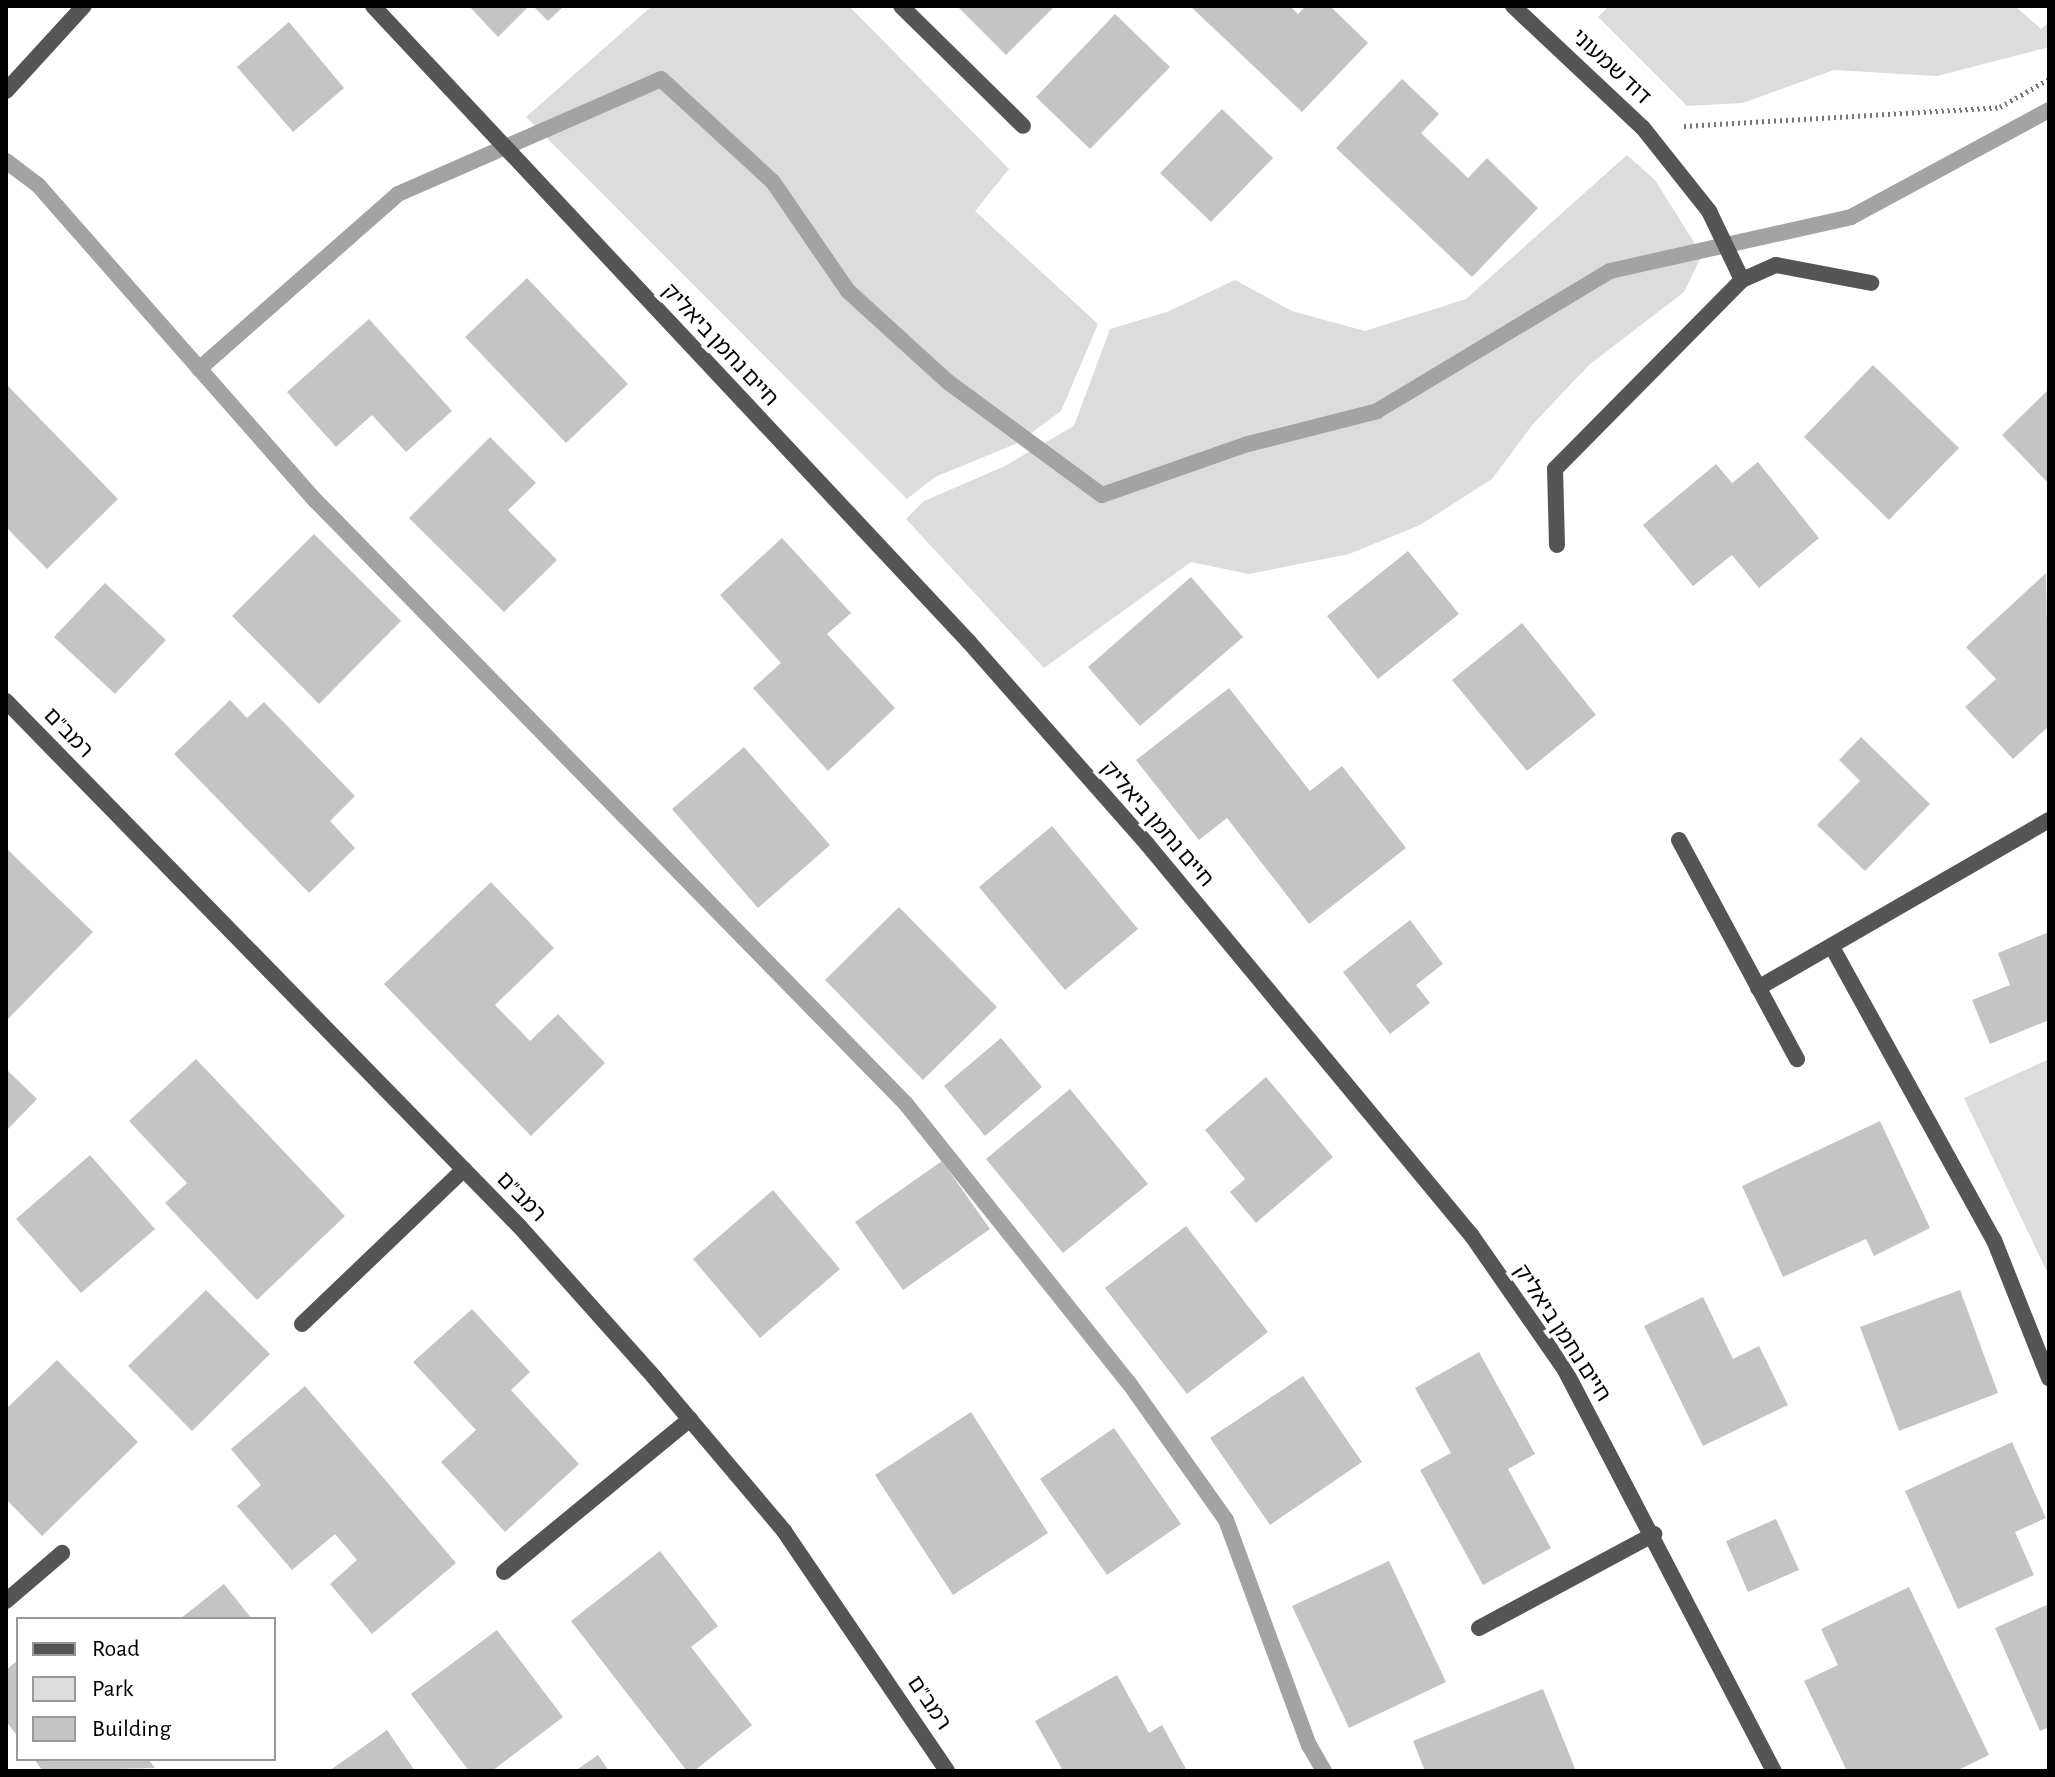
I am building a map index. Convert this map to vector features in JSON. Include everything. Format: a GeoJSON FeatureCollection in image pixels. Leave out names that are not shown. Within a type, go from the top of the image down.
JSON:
{"type":"FeatureCollection","features":[{"type":"Feature","properties":{"kind":"street"},"geometry":{"type":"LineString","coordinates":[[6,91],[84,6]]}},
{"type":"Feature","properties":{"kind":"street","name":"חיים נחמן ביאליק"},"geometry":{"type":"LineString","coordinates":[[373,6],[969,642],[1147,844],[1472,1236],[1565,1370],[1654,1534],[1774,1771]]}},
{"type":"Feature","properties":{"kind":"street"},"geometry":{"type":"LineString","coordinates":[[901,6],[1023,126]]}},
{"type":"Feature","properties":{"kind":"street","name":"דוד שמעוני"},"geometry":{"type":"LineString","coordinates":[[1513,6],[1643,128],[1709,211],[1742,280]]}},
{"type":"Feature","properties":{"kind":"street"},"geometry":{"type":"LineString","coordinates":[[1557,545],[1555,469],[1742,280],[1776,265],[1871,283]]}},
{"type":"Feature","properties":{"kind":"street","name":"רמב\"ם"},"geometry":{"type":"LineString","coordinates":[[6,701],[464,1169],[690,1419],[784,1531],[947,1771]]}},
{"type":"Feature","properties":{"kind":"street"},"geometry":{"type":"LineString","coordinates":[[1758,988],[2049,820]]}},
{"type":"Feature","properties":{"kind":"street"},"geometry":{"type":"LineString","coordinates":[[1679,840],[1797,1059]]}},
{"type":"Feature","properties":{"kind":"street"},"geometry":{"type":"LineString","coordinates":[[1832,947],[1994,1240],[2049,1378]]}},
{"type":"Feature","properties":{"kind":"street"},"geometry":{"type":"LineString","coordinates":[[302,1324],[464,1169]]}},
{"type":"Feature","properties":{"kind":"street"},"geometry":{"type":"LineString","coordinates":[[504,1572],[690,1419]]}},
{"type":"Feature","properties":{"kind":"street"},"geometry":{"type":"LineString","coordinates":[[1479,1628],[1654,1534]]}},
{"type":"Feature","properties":{"kind":"street"},"geometry":{"type":"LineString","coordinates":[[6,1601],[62,1553]]}},
{"type":"Feature","properties":{"kind":"path"},"geometry":{"type":"LineString","coordinates":[[1643,128],[2000,107],[2049,79]]}},
{"type":"Feature","properties":{"kind":"green space"},"geometry":{"type":"Polygon","coordinates":[[[652,6],[849,6],[1009,169],[975,211],[1098,324],[1061,411],[1018,443],[935,477],[907,499],[526,117],[652,6]]]}},
{"type":"Feature","properties":{"kind":"green space"},"geometry":{"type":"Polygon","coordinates":[[[1609,6],[2015,6],[2041,29],[2049,22],[2049,47],[1937,76],[1834,70],[1743,103],[1687,106],[1598,17],[1609,6]]]}},
{"type":"Feature","properties":{"kind":"green space"},"geometry":{"type":"Polygon","coordinates":[[[1627,155],[1655,180],[1702,255],[1684,292],[1589,365],[1533,424],[1492,479],[1420,525],[1349,554],[1249,574],[1191,562],[1044,668],[906,519],[924,501],[1005,466],[1074,426],[1110,329],[1167,312],[1235,280],[1292,311],[1365,331],[1466,299],[1627,155]]]}},
{"type":"Feature","properties":{"kind":"green space"},"geometry":{"type":"Polygon","coordinates":[[[2049,1059],[2049,1276],[1964,1098],[2049,1059]]]}},
{"type":"Feature","properties":{"kind":"building"},"geometry":{"type":"Polygon","coordinates":[[[469,6],[529,6],[498,37],[469,6]]]}},
{"type":"Feature","properties":{"kind":"building"},"geometry":{"type":"Polygon","coordinates":[[[533,6],[564,6],[548,21],[533,6]]]}},
{"type":"Feature","properties":{"kind":"building"},"geometry":{"type":"Polygon","coordinates":[[[957,6],[1055,6],[1006,55],[957,6]]]}},
{"type":"Feature","properties":{"kind":"building"},"geometry":{"type":"Polygon","coordinates":[[[1190,6],[1290,6],[1298,14],[1306,6],[1330,6],[1368,43],[1302,112],[1190,6]]]}},
{"type":"Feature","properties":{"kind":"building"},"geometry":{"type":"Polygon","coordinates":[[[1115,14],[1170,67],[1090,149],[1036,97],[1115,14]]]}},
{"type":"Feature","properties":{"kind":"building"},"geometry":{"type":"Polygon","coordinates":[[[289,22],[344,88],[293,132],[237,67],[289,22]]]}},
{"type":"Feature","properties":{"kind":"building"},"geometry":{"type":"Polygon","coordinates":[[[1402,79],[1439,114],[1421,133],[1468,178],[1487,158],[1538,208],[1472,277],[1336,148],[1402,79]]]}},
{"type":"Feature","properties":{"kind":"building"},"geometry":{"type":"Polygon","coordinates":[[[1222,109],[1273,158],[1211,222],[1160,173],[1222,109]]]}},
{"type":"Feature","properties":{"kind":"building"},"geometry":{"type":"Polygon","coordinates":[[[527,278],[628,384],[566,443],[465,337],[527,278]]]}},
{"type":"Feature","properties":{"kind":"building"},"geometry":{"type":"Polygon","coordinates":[[[369,319],[452,411],[406,452],[372,415],[336,447],[287,392],[369,319]]]}},
{"type":"Feature","properties":{"kind":"building"},"geometry":{"type":"Polygon","coordinates":[[[1873,365],[1959,448],[1889,520],[1804,437],[1873,365]]]}},
{"type":"Feature","properties":{"kind":"building"},"geometry":{"type":"Polygon","coordinates":[[[8,386],[118,499],[47,569],[6,527],[8,386]]]}},
{"type":"Feature","properties":{"kind":"building"},"geometry":{"type":"Polygon","coordinates":[[[2049,389],[2049,484],[2002,435],[2049,389]]]}},
{"type":"Feature","properties":{"kind":"building"},"geometry":{"type":"Polygon","coordinates":[[[490,437],[536,483],[508,510],[557,560],[504,612],[409,518],[490,437]]]}},
{"type":"Feature","properties":{"kind":"building"},"geometry":{"type":"Polygon","coordinates":[[[1758,462],[1819,538],[1759,588],[1732,555],[1693,586],[1643,525],[1716,464],[1732,483],[1758,462]]]}},
{"type":"Feature","properties":{"kind":"building"},"geometry":{"type":"Polygon","coordinates":[[[314,534],[401,621],[319,704],[232,616],[314,534]]]}},
{"type":"Feature","properties":{"kind":"building"},"geometry":{"type":"Polygon","coordinates":[[[782,538],[851,613],[827,634],[895,708],[828,771],[753,688],[781,663],[720,595],[782,538]]]}},
{"type":"Feature","properties":{"kind":"building"},"geometry":{"type":"Polygon","coordinates":[[[1408,551],[1459,614],[1378,679],[1327,616],[1408,551]]]}},
{"type":"Feature","properties":{"kind":"building"},"geometry":{"type":"Polygon","coordinates":[[[2046,573],[2049,726],[2013,759],[1965,707],[1996,679],[1966,647],[2046,573]]]}},
{"type":"Feature","properties":{"kind":"building"},"geometry":{"type":"Polygon","coordinates":[[[1191,577],[1243,637],[1140,726],[1088,667],[1191,577]]]}},
{"type":"Feature","properties":{"kind":"building"},"geometry":{"type":"Polygon","coordinates":[[[105,583],[166,640],[115,694],[54,637],[105,583]]]}},
{"type":"Feature","properties":{"kind":"building"},"geometry":{"type":"Polygon","coordinates":[[[1522,623],[1596,715],[1527,771],[1452,680],[1522,623]]]}},
{"type":"Feature","properties":{"kind":"building"},"geometry":{"type":"Polygon","coordinates":[[[1229,688],[1310,791],[1342,766],[1406,848],[1309,924],[1227,818],[1199,840],[1136,760],[1229,688]]]}},
{"type":"Feature","properties":{"kind":"building"},"geometry":{"type":"Polygon","coordinates":[[[230,700],[247,718],[264,702],[355,796],[330,821],[355,848],[309,893],[174,754],[230,700]]]}},
{"type":"Feature","properties":{"kind":"building"},"geometry":{"type":"Polygon","coordinates":[[[1861,737],[1930,804],[1865,871],[1817,825],[1860,781],[1839,760],[1861,737]]]}},
{"type":"Feature","properties":{"kind":"building"},"geometry":{"type":"Polygon","coordinates":[[[744,747],[830,845],[758,908],[672,809],[744,747]]]}},
{"type":"Feature","properties":{"kind":"building"},"geometry":{"type":"Polygon","coordinates":[[[1052,826],[1138,929],[1065,990],[979,887],[1052,826]]]}},
{"type":"Feature","properties":{"kind":"building"},"geometry":{"type":"Polygon","coordinates":[[[6,848],[93,932],[6,1021],[6,848]]]}},
{"type":"Feature","properties":{"kind":"building"},"geometry":{"type":"Polygon","coordinates":[[[491,882],[554,948],[495,1005],[530,1041],[558,1014],[605,1063],[531,1136],[384,984],[491,882]]]}},
{"type":"Feature","properties":{"kind":"building"},"geometry":{"type":"Polygon","coordinates":[[[899,907],[997,1007],[923,1080],[825,980],[899,907]]]}},
{"type":"Feature","properties":{"kind":"building"},"geometry":{"type":"Polygon","coordinates":[[[1410,920],[1443,964],[1416,985],[1430,1003],[1390,1034],[1343,972],[1410,920]]]}},
{"type":"Feature","properties":{"kind":"building"},"geometry":{"type":"Polygon","coordinates":[[[2049,932],[2049,1020],[1990,1044],[1972,1000],[2010,985],[1998,953],[2049,932]]]}},
{"type":"Feature","properties":{"kind":"building"},"geometry":{"type":"Polygon","coordinates":[[[1001,1038],[1042,1087],[985,1136],[944,1086],[1001,1038]]]}},
{"type":"Feature","properties":{"kind":"building"},"geometry":{"type":"Polygon","coordinates":[[[196,1059],[345,1216],[257,1300],[165,1203],[187,1183],[129,1121],[196,1059]]]}},
{"type":"Feature","properties":{"kind":"building"},"geometry":{"type":"Polygon","coordinates":[[[6,1069],[37,1099],[6,1131],[6,1069]]]}},
{"type":"Feature","properties":{"kind":"building"},"geometry":{"type":"Polygon","coordinates":[[[1266,1077],[1333,1157],[1256,1223],[1230,1192],[1245,1179],[1205,1130],[1266,1077]]]}},
{"type":"Feature","properties":{"kind":"building"},"geometry":{"type":"Polygon","coordinates":[[[1070,1089],[1148,1184],[1063,1253],[986,1159],[1070,1089]]]}},
{"type":"Feature","properties":{"kind":"building"},"geometry":{"type":"Polygon","coordinates":[[[1880,1121],[1930,1228],[1874,1256],[1866,1239],[1783,1277],[1742,1186],[1880,1121]]]}},
{"type":"Feature","properties":{"kind":"building"},"geometry":{"type":"Polygon","coordinates":[[[90,1155],[155,1229],[81,1293],[16,1219],[90,1155]]]}},
{"type":"Feature","properties":{"kind":"building"},"geometry":{"type":"Polygon","coordinates":[[[942,1161],[990,1229],[903,1290],[855,1222],[942,1161]]]}},
{"type":"Feature","properties":{"kind":"building"},"geometry":{"type":"Polygon","coordinates":[[[773,1190],[840,1269],[760,1338],[693,1259],[773,1190]]]}},
{"type":"Feature","properties":{"kind":"building"},"geometry":{"type":"Polygon","coordinates":[[[1186,1226],[1268,1332],[1187,1394],[1105,1288],[1186,1226]]]}},
{"type":"Feature","properties":{"kind":"building"},"geometry":{"type":"Polygon","coordinates":[[[206,1290],[270,1354],[192,1431],[128,1366],[206,1290]]]}},
{"type":"Feature","properties":{"kind":"building"},"geometry":{"type":"Polygon","coordinates":[[[1960,1290],[1998,1393],[1899,1431],[1860,1327],[1960,1290]]]}},
{"type":"Feature","properties":{"kind":"building"},"geometry":{"type":"Polygon","coordinates":[[[1703,1297],[1733,1359],[1759,1346],[1788,1405],[1703,1446],[1644,1326],[1703,1297]]]}},
{"type":"Feature","properties":{"kind":"building"},"geometry":{"type":"Polygon","coordinates":[[[472,1309],[530,1372],[511,1390],[579,1464],[505,1532],[441,1462],[476,1430],[413,1362],[472,1309]]]}},
{"type":"Feature","properties":{"kind":"building"},"geometry":{"type":"Polygon","coordinates":[[[1479,1352],[1535,1454],[1508,1469],[1551,1548],[1483,1585],[1420,1470],[1451,1453],[1415,1388],[1479,1352]]]}},
{"type":"Feature","properties":{"kind":"building"},"geometry":{"type":"Polygon","coordinates":[[[57,1360],[138,1442],[42,1536],[6,1499],[6,1409],[57,1360]]]}},
{"type":"Feature","properties":{"kind":"building"},"geometry":{"type":"Polygon","coordinates":[[[1303,1376],[1362,1462],[1270,1525],[1210,1438],[1303,1376]]]}},
{"type":"Feature","properties":{"kind":"building"},"geometry":{"type":"Polygon","coordinates":[[[305,1386],[456,1563],[372,1634],[330,1584],[357,1560],[335,1534],[292,1570],[237,1506],[261,1485],[231,1449],[305,1386]]]}},
{"type":"Feature","properties":{"kind":"building"},"geometry":{"type":"Polygon","coordinates":[[[971,1412],[1048,1533],[953,1595],[875,1475],[971,1412]]]}},
{"type":"Feature","properties":{"kind":"building"},"geometry":{"type":"Polygon","coordinates":[[[1114,1428],[1181,1524],[1107,1575],[1040,1479],[1114,1428]]]}},
{"type":"Feature","properties":{"kind":"building"},"geometry":{"type":"Polygon","coordinates":[[[2012,1442],[2046,1518],[2015,1532],[2034,1575],[1958,1609],[1905,1491],[2012,1442]]]}},
{"type":"Feature","properties":{"kind":"building"},"geometry":{"type":"Polygon","coordinates":[[[1776,1519],[1799,1570],[1748,1592],[1726,1541],[1776,1519]]]}},
{"type":"Feature","properties":{"kind":"building"},"geometry":{"type":"Polygon","coordinates":[[[660,1551],[718,1626],[691,1647],[752,1725],[694,1771],[687,1771],[571,1621],[660,1551]]]}},
{"type":"Feature","properties":{"kind":"building"},"geometry":{"type":"Polygon","coordinates":[[[1389,1561],[1446,1682],[1349,1728],[1292,1606],[1389,1561]]]}},
{"type":"Feature","properties":{"kind":"building"},"geometry":{"type":"Polygon","coordinates":[[[224,1584],[250,1617],[183,1617],[224,1584]]]}},
{"type":"Feature","properties":{"kind":"building"},"geometry":{"type":"Polygon","coordinates":[[[1909,1587],[1989,1755],[1956,1771],[1847,1771],[1804,1681],[1838,1665],[1821,1629],[1909,1587]]]}},
{"type":"Feature","properties":{"kind":"building"},"geometry":{"type":"Polygon","coordinates":[[[2049,1604],[2049,1727],[2040,1731],[1995,1628],[2049,1604]]]}},
{"type":"Feature","properties":{"kind":"building"},"geometry":{"type":"Polygon","coordinates":[[[497,1630],[563,1717],[492,1771],[469,1771],[411,1694],[497,1630]]]}},
{"type":"Feature","properties":{"kind":"building"},"geometry":{"type":"Polygon","coordinates":[[[16,1662],[16,1734],[6,1721],[6,1670],[16,1662]]]}},
{"type":"Feature","properties":{"kind":"building"},"geometry":{"type":"Polygon","coordinates":[[[1117,1675],[1149,1733],[1162,1725],[1187,1771],[1063,1771],[1035,1721],[1117,1675]]]}},
{"type":"Feature","properties":{"kind":"building"},"geometry":{"type":"Polygon","coordinates":[[[1543,1689],[1576,1771],[1425,1771],[1413,1741],[1543,1689]]]}},
{"type":"Feature","properties":{"kind":"building"},"geometry":{"type":"Polygon","coordinates":[[[387,1730],[415,1771],[329,1771],[387,1730]]]}},
{"type":"Feature","properties":{"kind":"building"},"geometry":{"type":"Polygon","coordinates":[[[598,1755],[609,1771],[575,1771],[598,1755]]]}},
{"type":"Feature","properties":{"kind":"building"},"geometry":{"type":"Polygon","coordinates":[[[36,1761],[150,1761],[155,1768],[43,1771],[36,1761]]]}},
{"type":"Feature","properties":{"kind":"waterway"},"geometry":{"type":"LineString","coordinates":[[199,369],[398,194],[661,79],[773,182],[848,291],[948,382],[1102,495],[1248,444],[1377,411],[1610,271],[1851,217],[2049,110]]}},
{"type":"Feature","properties":{"kind":"waterway"},"geometry":{"type":"LineString","coordinates":[[6,161],[38,185],[316,501],[906,1104],[1129,1383],[1226,1520],[1309,1745],[1324,1771]]}}]}
